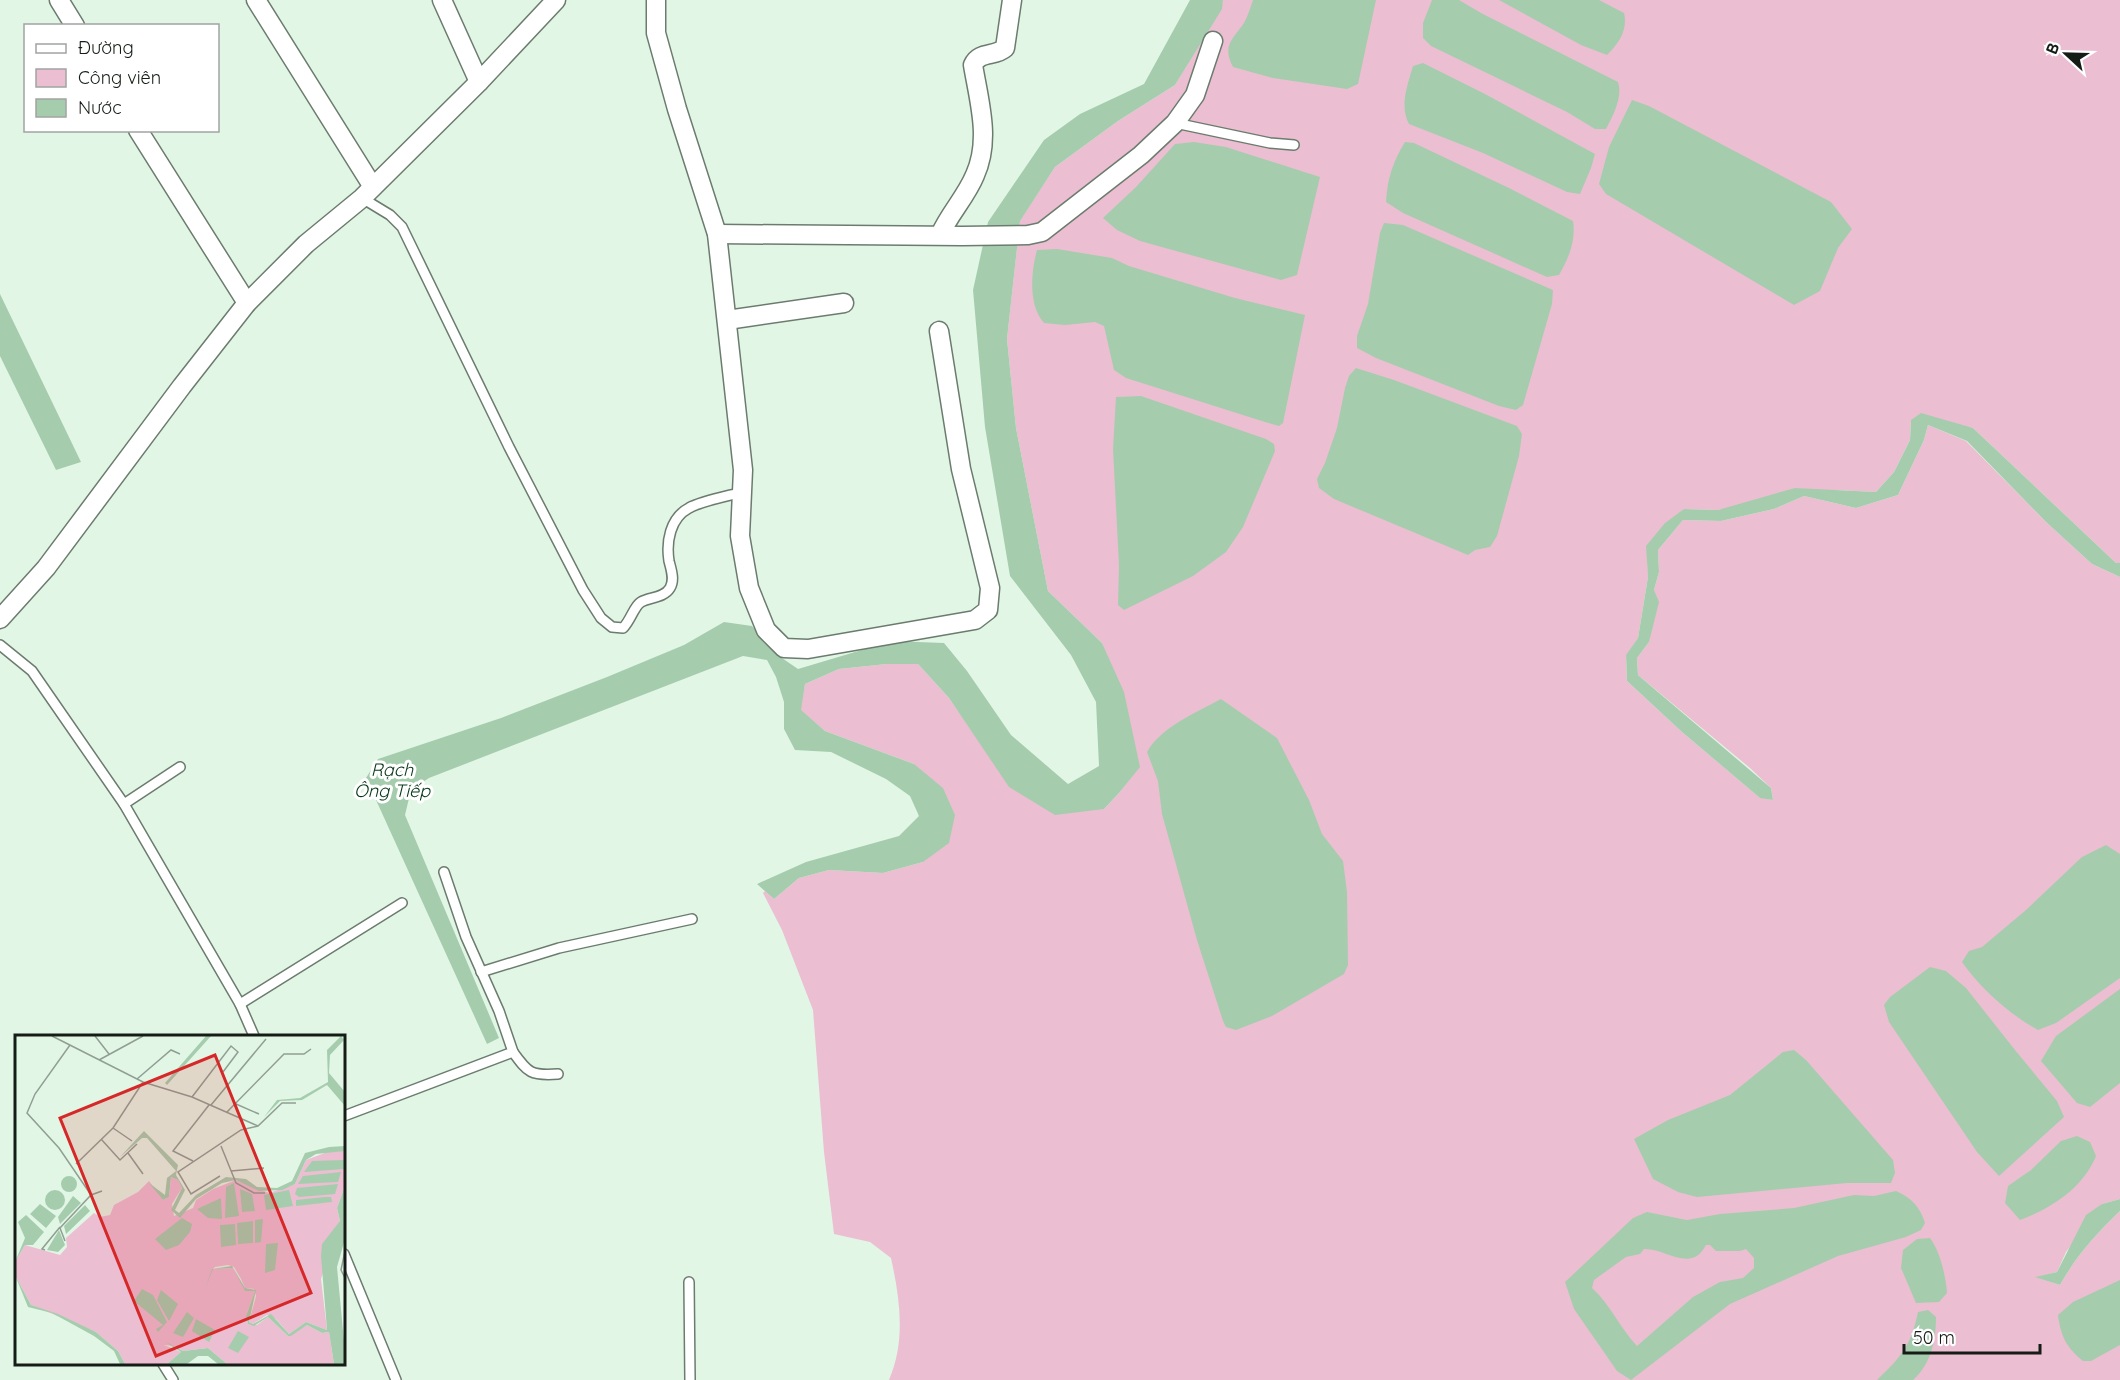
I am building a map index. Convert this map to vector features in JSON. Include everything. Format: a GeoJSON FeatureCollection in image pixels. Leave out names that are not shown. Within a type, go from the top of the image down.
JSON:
{"type":"FeatureCollection","features":[{"type":"Feature","properties":{"kind":"street"},"geometry":{"type":"LineString","coordinates":[[59,0],[74,24]]}},
{"type":"Feature","properties":{"kind":"street"},"geometry":{"type":"LineString","coordinates":[[256,0],[368,193]]}},
{"type":"Feature","properties":{"kind":"street"},"geometry":{"type":"LineString","coordinates":[[442,0],[479,82]]}},
{"type":"Feature","properties":{"kind":"street"},"geometry":{"type":"LineString","coordinates":[[0,619],[46,568],[247,303],[306,244],[368,193],[479,82],[556,0]]}},
{"type":"Feature","properties":{"kind":"street"},"geometry":{"type":"LineString","coordinates":[[656,0],[656,33],[677,110],[717,234],[743,470],[740,536],[749,588],[766,630],[784,648],[808,649],[975,620],[988,610],[990,588],[961,469],[939,331]]}},
{"type":"Feature","properties":{"kind":"street"},"geometry":{"type":"LineString","coordinates":[[940,235],[948,216],[975,177],[980,161],[983,126],[973,65],[980,56],[1000,52],[1005,48],[1012,0]]}},
{"type":"Feature","properties":{"kind":"street"},"geometry":{"type":"LineString","coordinates":[[717,234],[962,236],[1029,235],[1042,232],[1141,155],[1175,123],[1195,95],[1213,41]]}},
{"type":"Feature","properties":{"kind":"street"},"geometry":{"type":"LineString","coordinates":[[139,132],[247,303]]}},
{"type":"Feature","properties":{"kind":"street"},"geometry":{"type":"LineString","coordinates":[[727,320],[844,303]]}},
{"type":"Feature","properties":{"kind":"lane"},"geometry":{"type":"LineString","coordinates":[[1175,123],[1270,143],[1294,145]]}},
{"type":"Feature","properties":{"kind":"lane"},"geometry":{"type":"LineString","coordinates":[[368,193],[402,227],[583,590],[602,618],[612,627],[623,628],[640,602],[665,594],[671,587],[673,578],[667,548],[669,536],[677,519],[689,508],[743,492]]}},
{"type":"Feature","properties":{"kind":"lane"},"geometry":{"type":"LineString","coordinates":[[0,645],[32,671],[124,804],[240,1004],[254,1035]]}},
{"type":"Feature","properties":{"kind":"lane"},"geometry":{"type":"LineString","coordinates":[[124,804],[180,767]]}},
{"type":"Feature","properties":{"kind":"lane"},"geometry":{"type":"LineString","coordinates":[[444,872],[466,937],[499,1011],[513,1052],[525,1068],[533,1073],[540,1076],[558,1074]]}},
{"type":"Feature","properties":{"kind":"lane"},"geometry":{"type":"LineString","coordinates":[[240,1004],[402,903]]}},
{"type":"Feature","properties":{"kind":"lane"},"geometry":{"type":"LineString","coordinates":[[481,972],[560,948],[692,919]]}},
{"type":"Feature","properties":{"kind":"lane"},"geometry":{"type":"LineString","coordinates":[[345,1116],[513,1052]]}},
{"type":"Feature","properties":{"kind":"lane"},"geometry":{"type":"LineString","coordinates":[[345,1256],[396,1380]]}},
{"type":"Feature","properties":{"kind":"lane"},"geometry":{"type":"LineString","coordinates":[[688,1282],[690,1380]]}},
{"type":"Feature","properties":{"kind":"lane"},"geometry":{"type":"LineString","coordinates":[[164,1365],[174,1380]]}},
{"type":"Feature","properties":{"kind":"green space"},"geometry":{"type":"Polygon","coordinates":[[[1223,0],[2120,0],[2120,563],[2116,563],[1973,428],[1911,420],[1910,440],[1894,472],[1876,492],[1836,490],[1718,510],[1684,509],[1647,546],[1648,577],[1638,638],[1626,656],[1627,681],[1682,732],[1759,797],[1773,800],[1771,788],[1750,768],[1638,675],[1637,658],[1649,642],[1654,590],[1659,572],[1658,550],[1683,520],[1721,521],[1774,509],[1804,496],[1856,508],[1898,495],[1924,440],[1928,425],[1966,441],[2046,522],[2092,564],[2120,577],[2120,1199],[2102,1204],[2066,1252],[2057,1272],[2037,1277],[2060,1285],[2087,1246],[2120,1211],[2120,1380],[889,1380],[898,1350],[900,1320],[891,1258],[870,1242],[834,1234],[824,1152],[813,1010],[782,930],[763,893],[765,891],[774,899],[799,878],[829,870],[883,873],[923,862],[914,764],[825,731],[800,710],[805,684],[839,669],[887,664],[918,664],[949,698],[976,737],[1104,809],[1139,767],[1102,643],[1048,591],[1016,428],[1007,339],[1020,220],[1055,167],[1118,121],[1175,85],[1221,9],[1223,0]]]}},
{"type":"Feature","properties":{"kind":"water","name":"Rạch Ông Tiếp"},"geometry":{"type":"Polygon","coordinates":[[[1190,0],[1223,0],[1222,9],[1175,85],[1118,121],[1055,167],[1020,221],[1007,339],[1016,428],[1048,591],[1102,643],[1124,692],[1140,767],[1104,809],[1055,815],[1009,787],[949,698],[918,664],[887,664],[839,669],[805,684],[801,710],[825,731],[914,764],[943,788],[955,815],[949,843],[923,862],[883,873],[829,870],[799,878],[774,899],[757,884],[806,862],[899,836],[919,816],[910,796],[886,779],[831,752],[795,750],[784,729],[784,702],[776,677],[767,660],[743,656],[429,778],[411,790],[405,815],[499,1038],[487,1044],[366,778],[378,759],[501,718],[607,677],[684,645],[724,622],[752,626],[779,656],[798,669],[892,641],[944,643],[967,671],[1011,735],[1068,784],[1099,766],[1096,702],[1071,655],[1010,576],[985,427],[973,290],[988,222],[1044,140],[1080,114],[1144,84],[1190,0]]]}},
{"type":"Feature","properties":{"kind":"water"},"geometry":{"type":"Polygon","coordinates":[[[1253,0],[1376,0],[1358,84],[1347,89],[1273,78],[1233,67],[1228,48],[1244,23],[1253,0]]]}},
{"type":"Feature","properties":{"kind":"water"},"geometry":{"type":"Polygon","coordinates":[[[1432,0],[1459,0],[1618,82],[1618,100],[1606,129],[1595,129],[1567,112],[1431,46],[1423,38],[1423,23],[1432,0]]]}},
{"type":"Feature","properties":{"kind":"water"},"geometry":{"type":"Polygon","coordinates":[[[1499,0],[1599,0],[1624,13],[1624,31],[1607,55],[1581,45],[1499,0]]]}},
{"type":"Feature","properties":{"kind":"water"},"geometry":{"type":"Polygon","coordinates":[[[1423,63],[1595,154],[1580,194],[1567,192],[1483,153],[1409,124],[1405,110],[1407,88],[1413,66],[1423,63]]]}},
{"type":"Feature","properties":{"kind":"water"},"geometry":{"type":"Polygon","coordinates":[[[1632,100],[1649,106],[1831,202],[1852,229],[1838,248],[1820,291],[1794,305],[1606,194],[1599,184],[1609,147],[1632,100]]]}},
{"type":"Feature","properties":{"kind":"water"},"geometry":{"type":"Polygon","coordinates":[[[1194,142],[1226,147],[1320,177],[1297,275],[1281,280],[1140,241],[1117,230],[1103,218],[1136,187],[1175,144],[1194,142]]]}},
{"type":"Feature","properties":{"kind":"water"},"geometry":{"type":"Polygon","coordinates":[[[1405,142],[1414,143],[1573,221],[1571,249],[1559,275],[1547,277],[1403,213],[1386,202],[1391,171],[1405,142]]]}},
{"type":"Feature","properties":{"kind":"water"},"geometry":{"type":"Polygon","coordinates":[[[1384,223],[1403,225],[1553,290],[1552,304],[1523,405],[1516,410],[1499,406],[1376,358],[1357,348],[1357,336],[1368,304],[1380,233],[1384,223]]]}},
{"type":"Feature","properties":{"kind":"water"},"geometry":{"type":"Polygon","coordinates":[[[1057,249],[1112,258],[1129,266],[1235,298],[1305,315],[1283,423],[1279,426],[1265,422],[1126,378],[1114,370],[1104,326],[1095,322],[1065,325],[1044,323],[1033,298],[1032,278],[1035,259],[1037,250],[1057,249]]]}},
{"type":"Feature","properties":{"kind":"water"},"geometry":{"type":"Polygon","coordinates":[[[0,294],[81,462],[56,470],[0,356],[0,294]]]}},
{"type":"Feature","properties":{"kind":"water"},"geometry":{"type":"Polygon","coordinates":[[[1356,368],[1517,426],[1522,434],[1519,456],[1497,536],[1490,547],[1475,550],[1468,555],[1334,499],[1319,488],[1317,479],[1337,428],[1345,388],[1349,376],[1356,368]]]}},
{"type":"Feature","properties":{"kind":"water"},"geometry":{"type":"Polygon","coordinates":[[[1141,396],[1266,439],[1274,444],[1275,451],[1243,527],[1226,552],[1193,576],[1124,610],[1118,605],[1119,565],[1113,449],[1116,397],[1141,396]]]}},
{"type":"Feature","properties":{"kind":"water"},"geometry":{"type":"Polygon","coordinates":[[[1921,413],[1973,428],[2116,563],[2120,563],[2120,577],[2092,564],[2046,522],[1967,441],[1928,425],[1924,440],[1898,495],[1856,508],[1804,496],[1774,509],[1721,521],[1683,520],[1658,550],[1659,572],[1654,590],[1659,602],[1649,642],[1637,658],[1638,675],[1771,788],[1773,800],[1760,798],[1682,732],[1627,681],[1626,655],[1638,638],[1648,577],[1646,546],[1665,523],[1684,509],[1718,510],[1795,488],[1876,492],[1894,472],[1910,440],[1911,420],[1921,413]]]}},
{"type":"Feature","properties":{"kind":"water"},"geometry":{"type":"Polygon","coordinates":[[[1221,699],[1277,738],[1309,800],[1322,834],[1343,861],[1347,892],[1348,965],[1344,974],[1272,1016],[1236,1030],[1226,1027],[1223,1021],[1197,940],[1162,814],[1158,781],[1147,752],[1170,727],[1221,699]]]}},
{"type":"Feature","properties":{"kind":"water"},"geometry":{"type":"Polygon","coordinates":[[[2106,845],[2120,854],[2120,978],[2056,1023],[2038,1030],[1996,1000],[1962,962],[1969,951],[1982,947],[2026,910],[2082,857],[2106,845]]]}},
{"type":"Feature","properties":{"kind":"water"},"geometry":{"type":"Polygon","coordinates":[[[1930,967],[1946,971],[1966,988],[2057,1101],[2064,1117],[1999,1176],[1977,1152],[1889,1022],[1884,1005],[1890,997],[1930,967]]]}},
{"type":"Feature","properties":{"kind":"water"},"geometry":{"type":"Polygon","coordinates":[[[2120,989],[2120,1083],[2090,1107],[2077,1103],[2041,1061],[2056,1036],[2120,989]]]}},
{"type":"Feature","properties":{"kind":"water"},"geometry":{"type":"Polygon","coordinates":[[[1794,1050],[1806,1060],[1893,1160],[1895,1173],[1891,1183],[1847,1183],[1697,1197],[1678,1192],[1653,1179],[1634,1139],[1668,1120],[1730,1095],[1783,1052],[1794,1050]]]}},
{"type":"Feature","properties":{"kind":"water"},"geometry":{"type":"Polygon","coordinates":[[[2077,1136],[2090,1142],[2096,1156],[2083,1178],[2055,1203],[2020,1220],[2005,1203],[2008,1186],[2031,1170],[2061,1141],[2077,1136]]]}},
{"type":"Feature","properties":{"kind":"water"},"geometry":{"type":"Polygon","coordinates":[[[1896,1191],[1907,1197],[1915,1204],[1923,1217],[1925,1223],[1921,1230],[1906,1237],[1838,1256],[1730,1304],[1631,1380],[1617,1371],[1574,1309],[1565,1282],[1633,1218],[1647,1212],[1687,1220],[1720,1214],[1794,1208],[1854,1195],[1874,1196],[1896,1191]],[[1706,1245],[1693,1258],[1686,1259],[1644,1249],[1640,1254],[1626,1257],[1594,1280],[1592,1288],[1637,1346],[1693,1297],[1720,1282],[1743,1278],[1754,1268],[1754,1258],[1746,1249],[1716,1251],[1710,1245],[1706,1245]]]}},
{"type":"Feature","properties":{"kind":"water"},"geometry":{"type":"Polygon","coordinates":[[[2120,1199],[2120,1211],[2087,1246],[2060,1285],[2035,1277],[2057,1272],[2086,1215],[2102,1204],[2120,1199]]]}},
{"type":"Feature","properties":{"kind":"water"},"geometry":{"type":"Polygon","coordinates":[[[1930,1238],[1942,1264],[1947,1293],[1939,1302],[1916,1303],[1901,1268],[1903,1250],[1917,1239],[1930,1238]]]}},
{"type":"Feature","properties":{"kind":"water"},"geometry":{"type":"Polygon","coordinates":[[[2120,1280],[2120,1345],[2091,1361],[2083,1361],[2065,1341],[2058,1315],[2073,1302],[2120,1280]]]}},
{"type":"Feature","properties":{"kind":"water"},"geometry":{"type":"Polygon","coordinates":[[[1928,1310],[1936,1317],[1936,1326],[1931,1352],[1919,1374],[1913,1380],[1877,1380],[1904,1350],[1912,1334],[1918,1312],[1928,1310]]]}}]}
